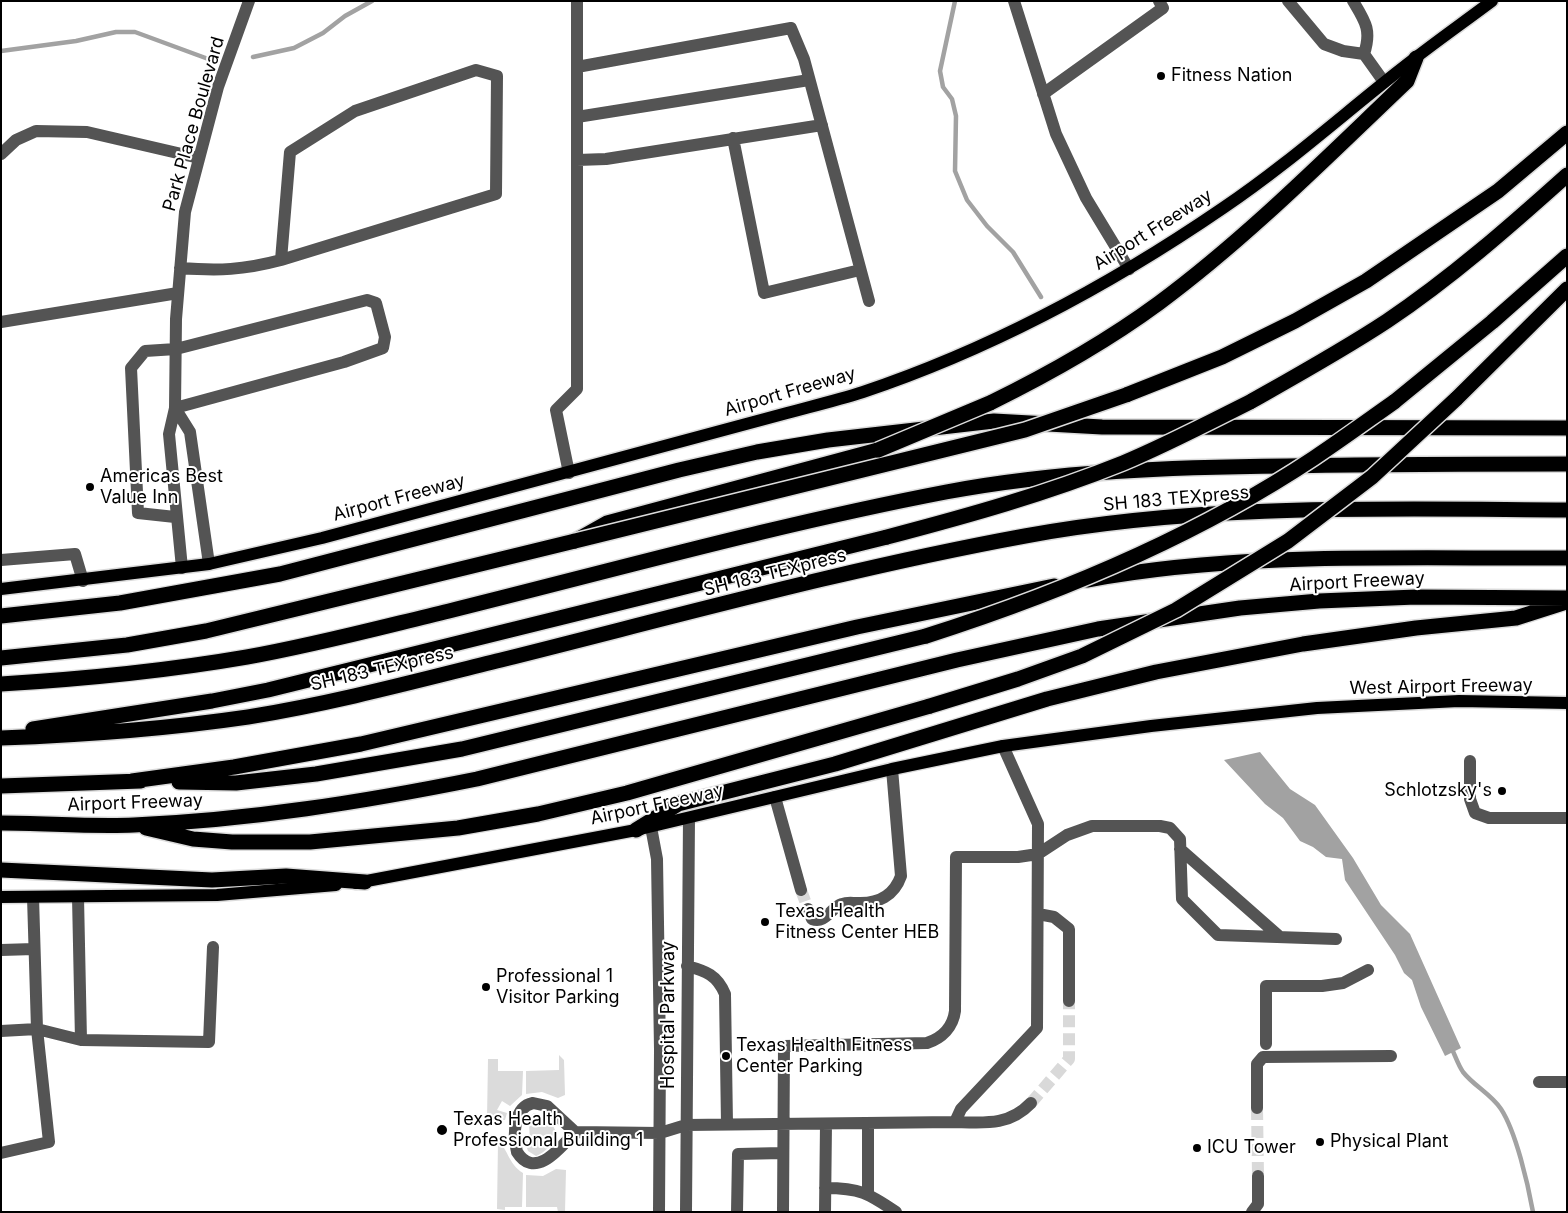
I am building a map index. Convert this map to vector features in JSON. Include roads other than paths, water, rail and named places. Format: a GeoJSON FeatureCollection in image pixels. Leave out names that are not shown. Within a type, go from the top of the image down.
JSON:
{"type":"FeatureCollection","features":[{"type":"Feature","properties":{"kind":"highway"},"geometry":{"type":"LineString","coordinates":[[575,541],[607,522],[878,450],[990,403],[1053,372],[1109,337],[1219,256],[1407,81],[1416,58]]}},
{"type":"Feature","properties":{"kind":"highway"},"geometry":{"type":"LineString","coordinates":[[1,658],[127,645],[206,631],[1026,430],[1126,395],[1222,357],[1295,321],[1366,282],[1498,191],[1567,133]]}},
{"type":"Feature","properties":{"kind":"highway"},"geometry":{"type":"LineString","coordinates":[[1,736],[268,690],[887,537],[976,514],[1059,487],[1124,462],[1250,402],[1322,362],[1388,320],[1456,270],[1567,175]]}},
{"type":"Feature","properties":{"kind":"highway"},"geometry":{"type":"LineString","coordinates":[[1,786],[132,781],[236,784],[316,774],[426,755],[571,723],[926,636],[1044,596],[1162,544],[1272,484],[1313,459],[1394,402],[1492,322],[1567,256]]}},
{"type":"Feature","properties":{"kind":"highway"},"geometry":{"type":"LineString","coordinates":[[133,825],[193,839],[232,842],[310,842],[458,828],[538,814],[627,792],[930,706],[1018,679],[1082,656],[1176,610],[1288,541],[1372,477],[1456,399],[1567,289]]}},
{"type":"Feature","properties":{"kind":"highway"},"geometry":{"type":"LineString","coordinates":[[1,616],[120,603],[280,574],[679,470],[757,452],[828,440],[994,422],[1102,427],[1567,428]]}},
{"type":"Feature","properties":{"kind":"highway"},"geometry":{"type":"LineString","coordinates":[[1,684],[72,680],[167,669],[256,655],[346,636],[797,524],[949,491],[1028,479],[1124,471],[1242,466],[1567,464]]}},
{"type":"Feature","properties":{"kind":"highway","name":"SH 183 TEXpress"},"geometry":{"type":"LineString","coordinates":[[1,736],[82,735],[167,727],[250,716],[353,697],[882,566],[1040,534],[1190,515],[1281,510],[1567,510]]}},
{"type":"Feature","properties":{"kind":"highway"},"geometry":{"type":"LineString","coordinates":[[132,781],[234,767],[361,744],[856,627],[1117,575],[1188,566],[1331,559],[1567,558]]}},
{"type":"Feature","properties":{"kind":"highway","name":"Airport Freeway"},"geometry":{"type":"LineString","coordinates":[[1,823],[133,825],[231,818],[308,809],[477,779],[1040,640],[1177,616],[1319,601],[1416,598],[1567,600]]}},
{"type":"Feature","properties":{"kind":"highway"},"geometry":{"type":"LineString","coordinates":[[644,828],[678,804],[835,764],[1056,697],[1156,672],[1303,644],[1416,628],[1516,618],[1567,600]]}},
{"type":"Feature","properties":{"kind":"highway"},"geometry":{"type":"LineString","coordinates":[[1,870],[212,880],[286,876],[366,882]]}},
{"type":"Feature","properties":{"kind":"main road","name":"Airport Freeway"},"geometry":{"type":"LineString","coordinates":[[1,589],[83,581],[209,564],[322,538],[863,392],[936,364],[1010,332],[1129,269],[1224,208],[1384,82],[1492,1]]}},
{"type":"Feature","properties":{"kind":"main road","name":"West Airport Freeway"},"geometry":{"type":"LineString","coordinates":[[1317,708],[1459,701],[1567,703]]}},
{"type":"Feature","properties":{"kind":"main road","name":"Airport Freeway"},"geometry":{"type":"LineString","coordinates":[[1,897],[216,895],[366,882],[644,828],[892,769],[1002,746],[1151,726],[1317,708]]}},
{"type":"Feature","properties":{"kind":"street","name":"Park Place Boulevard"},"geometry":{"type":"LineString","coordinates":[[182,568],[175,517],[169,434],[175,408],[178,293],[185,212],[218,87],[249,1]]}},
{"type":"Feature","properties":{"kind":"street"},"geometry":{"type":"LineString","coordinates":[[569,472],[556,410],[577,388],[577,1]]}},
{"type":"Feature","properties":{"kind":"street"},"geometry":{"type":"LineString","coordinates":[[1014,1],[1056,134],[1073,173],[1129,269]]}},
{"type":"Feature","properties":{"kind":"street"},"geometry":{"type":"LineString","coordinates":[[1043,94],[1163,8],[1159,1]]}},
{"type":"Feature","properties":{"kind":"street"},"geometry":{"type":"LineString","coordinates":[[1288,1],[1324,44],[1343,51],[1364,54],[1384,82]]}},
{"type":"Feature","properties":{"kind":"street"},"geometry":{"type":"LineString","coordinates":[[1352,1],[1364,19],[1369,38],[1364,54]]}},
{"type":"Feature","properties":{"kind":"street"},"geometry":{"type":"LineString","coordinates":[[577,67],[790,28],[804,59],[869,301]]}},
{"type":"Feature","properties":{"kind":"street"},"geometry":{"type":"LineString","coordinates":[[180,268],[221,272],[281,260],[496,194],[497,76],[476,70],[355,111],[290,152],[281,260]]}},
{"type":"Feature","properties":{"kind":"street"},"geometry":{"type":"LineString","coordinates":[[577,117],[810,80]]}},
{"type":"Feature","properties":{"kind":"street"},"geometry":{"type":"LineString","coordinates":[[577,160],[606,159],[822,125]]}},
{"type":"Feature","properties":{"kind":"street"},"geometry":{"type":"LineString","coordinates":[[1,154],[16,140],[36,131],[87,132],[199,158]]}},
{"type":"Feature","properties":{"kind":"street"},"geometry":{"type":"LineString","coordinates":[[733,138],[764,293],[860,270]]}},
{"type":"Feature","properties":{"kind":"street"},"geometry":{"type":"LineString","coordinates":[[1,322],[178,293]]}},
{"type":"Feature","properties":{"kind":"street"},"geometry":{"type":"LineString","coordinates":[[175,517],[138,513],[131,368],[145,351],[176,349],[367,300],[376,303],[385,337],[383,348],[344,362],[175,408],[190,432],[209,564]]}},
{"type":"Feature","properties":{"kind":"street"},"geometry":{"type":"LineString","coordinates":[[1,560],[75,554],[83,581]]}},
{"type":"Feature","properties":{"kind":"street"},"geometry":{"type":"LineString","coordinates":[[955,1122],[961,1109],[1036,1028],[1038,824],[1002,746]]}},
{"type":"Feature","properties":{"kind":"street"},"geometry":{"type":"LineString","coordinates":[[1470,761],[1470,798],[1475,813],[1489,818],[1567,818]]}},
{"type":"Feature","properties":{"kind":"street"},"geometry":{"type":"LineString","coordinates":[[808,909],[812,920],[823,920],[839,904],[845,902],[871,904],[890,895],[897,888],[901,876],[892,769]]}},
{"type":"Feature","properties":{"kind":"street"},"geometry":{"type":"LineString","coordinates":[[775,797],[801,890]]}},
{"type":"Feature","properties":{"kind":"street","name":"Hospital Parkway"},"geometry":{"type":"LineString","coordinates":[[686,1212],[689,818]]}},
{"type":"Feature","properties":{"kind":"street"},"geometry":{"type":"LineString","coordinates":[[783,1212],[782,1124],[784,1046],[927,1043],[939,1039],[950,1026],[955,1011],[956,857],[1018,857],[1038,854],[1067,835],[1092,826],[1160,826],[1170,828],[1180,839],[1182,899],[1218,935],[1336,939]]}},
{"type":"Feature","properties":{"kind":"street","name":"Hospital Parkway"},"geometry":{"type":"LineString","coordinates":[[644,828],[657,859],[660,1212]]}},
{"type":"Feature","properties":{"kind":"street"},"geometry":{"type":"LineString","coordinates":[[1180,849],[1280,937]]}},
{"type":"Feature","properties":{"kind":"street"},"geometry":{"type":"LineString","coordinates":[[1,1153],[49,1142],[37,1029],[32,897]]}},
{"type":"Feature","properties":{"kind":"street"},"geometry":{"type":"LineString","coordinates":[[78,897],[81,1040]]}},
{"type":"Feature","properties":{"kind":"street"},"geometry":{"type":"LineString","coordinates":[[1038,914],[1054,918],[1069,929],[1069,1001]]}},
{"type":"Feature","properties":{"kind":"street"},"geometry":{"type":"LineString","coordinates":[[1,1031],[37,1029],[81,1040],[209,1042],[213,947]]}},
{"type":"Feature","properties":{"kind":"street"},"geometry":{"type":"LineString","coordinates":[[1,950],[34,949]]}},
{"type":"Feature","properties":{"kind":"street"},"geometry":{"type":"LineString","coordinates":[[687,966],[711,973],[720,982],[724,994],[727,1124]]}},
{"type":"Feature","properties":{"kind":"street"},"geometry":{"type":"LineString","coordinates":[[1266,1044],[1266,986],[1322,986],[1343,983],[1368,970]]}},
{"type":"Feature","properties":{"kind":"street"},"geometry":{"type":"LineString","coordinates":[[1257,1108],[1257,1064],[1262,1058],[1391,1056]]}},
{"type":"Feature","properties":{"kind":"street"},"geometry":{"type":"LineString","coordinates":[[1539,1082],[1567,1082]]}},
{"type":"Feature","properties":{"kind":"street"},"geometry":{"type":"LineString","coordinates":[[574,1132],[552,1156],[540,1163],[529,1162],[517,1152],[516,1122],[522,1110],[529,1104],[538,1103],[547,1106],[574,1132],[660,1133],[686,1125],[992,1123],[1020,1114],[1031,1103]]}},
{"type":"Feature","properties":{"kind":"street"},"geometry":{"type":"LineString","coordinates":[[825,1212],[826,1124]]}},
{"type":"Feature","properties":{"kind":"street"},"geometry":{"type":"LineString","coordinates":[[868,1124],[868,1193]]}},
{"type":"Feature","properties":{"kind":"street"},"geometry":{"type":"LineString","coordinates":[[738,1212],[738,1154],[782,1153]]}},
{"type":"Feature","properties":{"kind":"street"},"geometry":{"type":"LineString","coordinates":[[1252,1212],[1258,1204],[1258,1176]]}},
{"type":"Feature","properties":{"kind":"street"},"geometry":{"type":"LineString","coordinates":[[825,1188],[849,1188],[868,1193],[896,1212]]}},
{"type":"Feature","properties":{"kind":"waterway"},"geometry":{"type":"LineString","coordinates":[[253,57],[294,48],[323,33],[345,16],[372,1]]}},
{"type":"Feature","properties":{"kind":"waterway"},"geometry":{"type":"LineString","coordinates":[[955,1],[940,71],[943,87],[952,99],[956,116],[955,171],[967,200],[987,226],[1013,252],[1041,297]]}},
{"type":"Feature","properties":{"kind":"waterway"},"geometry":{"type":"LineString","coordinates":[[1,51],[76,41],[116,32],[135,32],[211,60]]}},
{"type":"Feature","properties":{"kind":"waterway"},"geometry":{"type":"LineString","coordinates":[[1451,1047],[1463,1072],[1497,1104],[1512,1131],[1521,1159],[1533,1212]]}},
{"type":"Feature","properties":{"kind":"tunnel"},"geometry":{"type":"LineString","coordinates":[[801,890],[808,909]]}},
{"type":"Feature","properties":{"kind":"tunnel"},"geometry":{"type":"LineString","coordinates":[[1031,1103],[1069,1059],[1069,1001]]}},
{"type":"Feature","properties":{"kind":"tunnel"},"geometry":{"type":"LineString","coordinates":[[1257,1108],[1258,1176]]}},
{"type":"Feature","properties":{"kind":"place","name":"Fitness Nation"},"geometry":{"type":"Point","coordinates":[1161,76]}},
{"type":"Feature","properties":{"kind":"place","name":"Americas Best Value Inn"},"geometry":{"type":"Point","coordinates":[90,487]}},
{"type":"Feature","properties":{"kind":"place","name":"Schlotzsky's"},"geometry":{"type":"Point","coordinates":[1502,791]}},
{"type":"Feature","properties":{"kind":"place","name":"Texas Health Fitness Center HEB"},"geometry":{"type":"Point","coordinates":[765,922]}},
{"type":"Feature","properties":{"kind":"place","name":"Professional 1 Visitor Parking"},"geometry":{"type":"Point","coordinates":[486,987]}},
{"type":"Feature","properties":{"kind":"place","name":"Texas Health Fitness Center Parking"},"geometry":{"type":"Point","coordinates":[726,1056]}},
{"type":"Feature","properties":{"kind":"place","name":"Texas Health Professional Building 1"},"geometry":{"type":"Point","coordinates":[442,1130]}},
{"type":"Feature","properties":{"kind":"place","name":"Physical Plant"},"geometry":{"type":"Point","coordinates":[1320,1142]}},
{"type":"Feature","properties":{"kind":"place","name":"ICU Tower"},"geometry":{"type":"Point","coordinates":[1197,1148]}}]}
